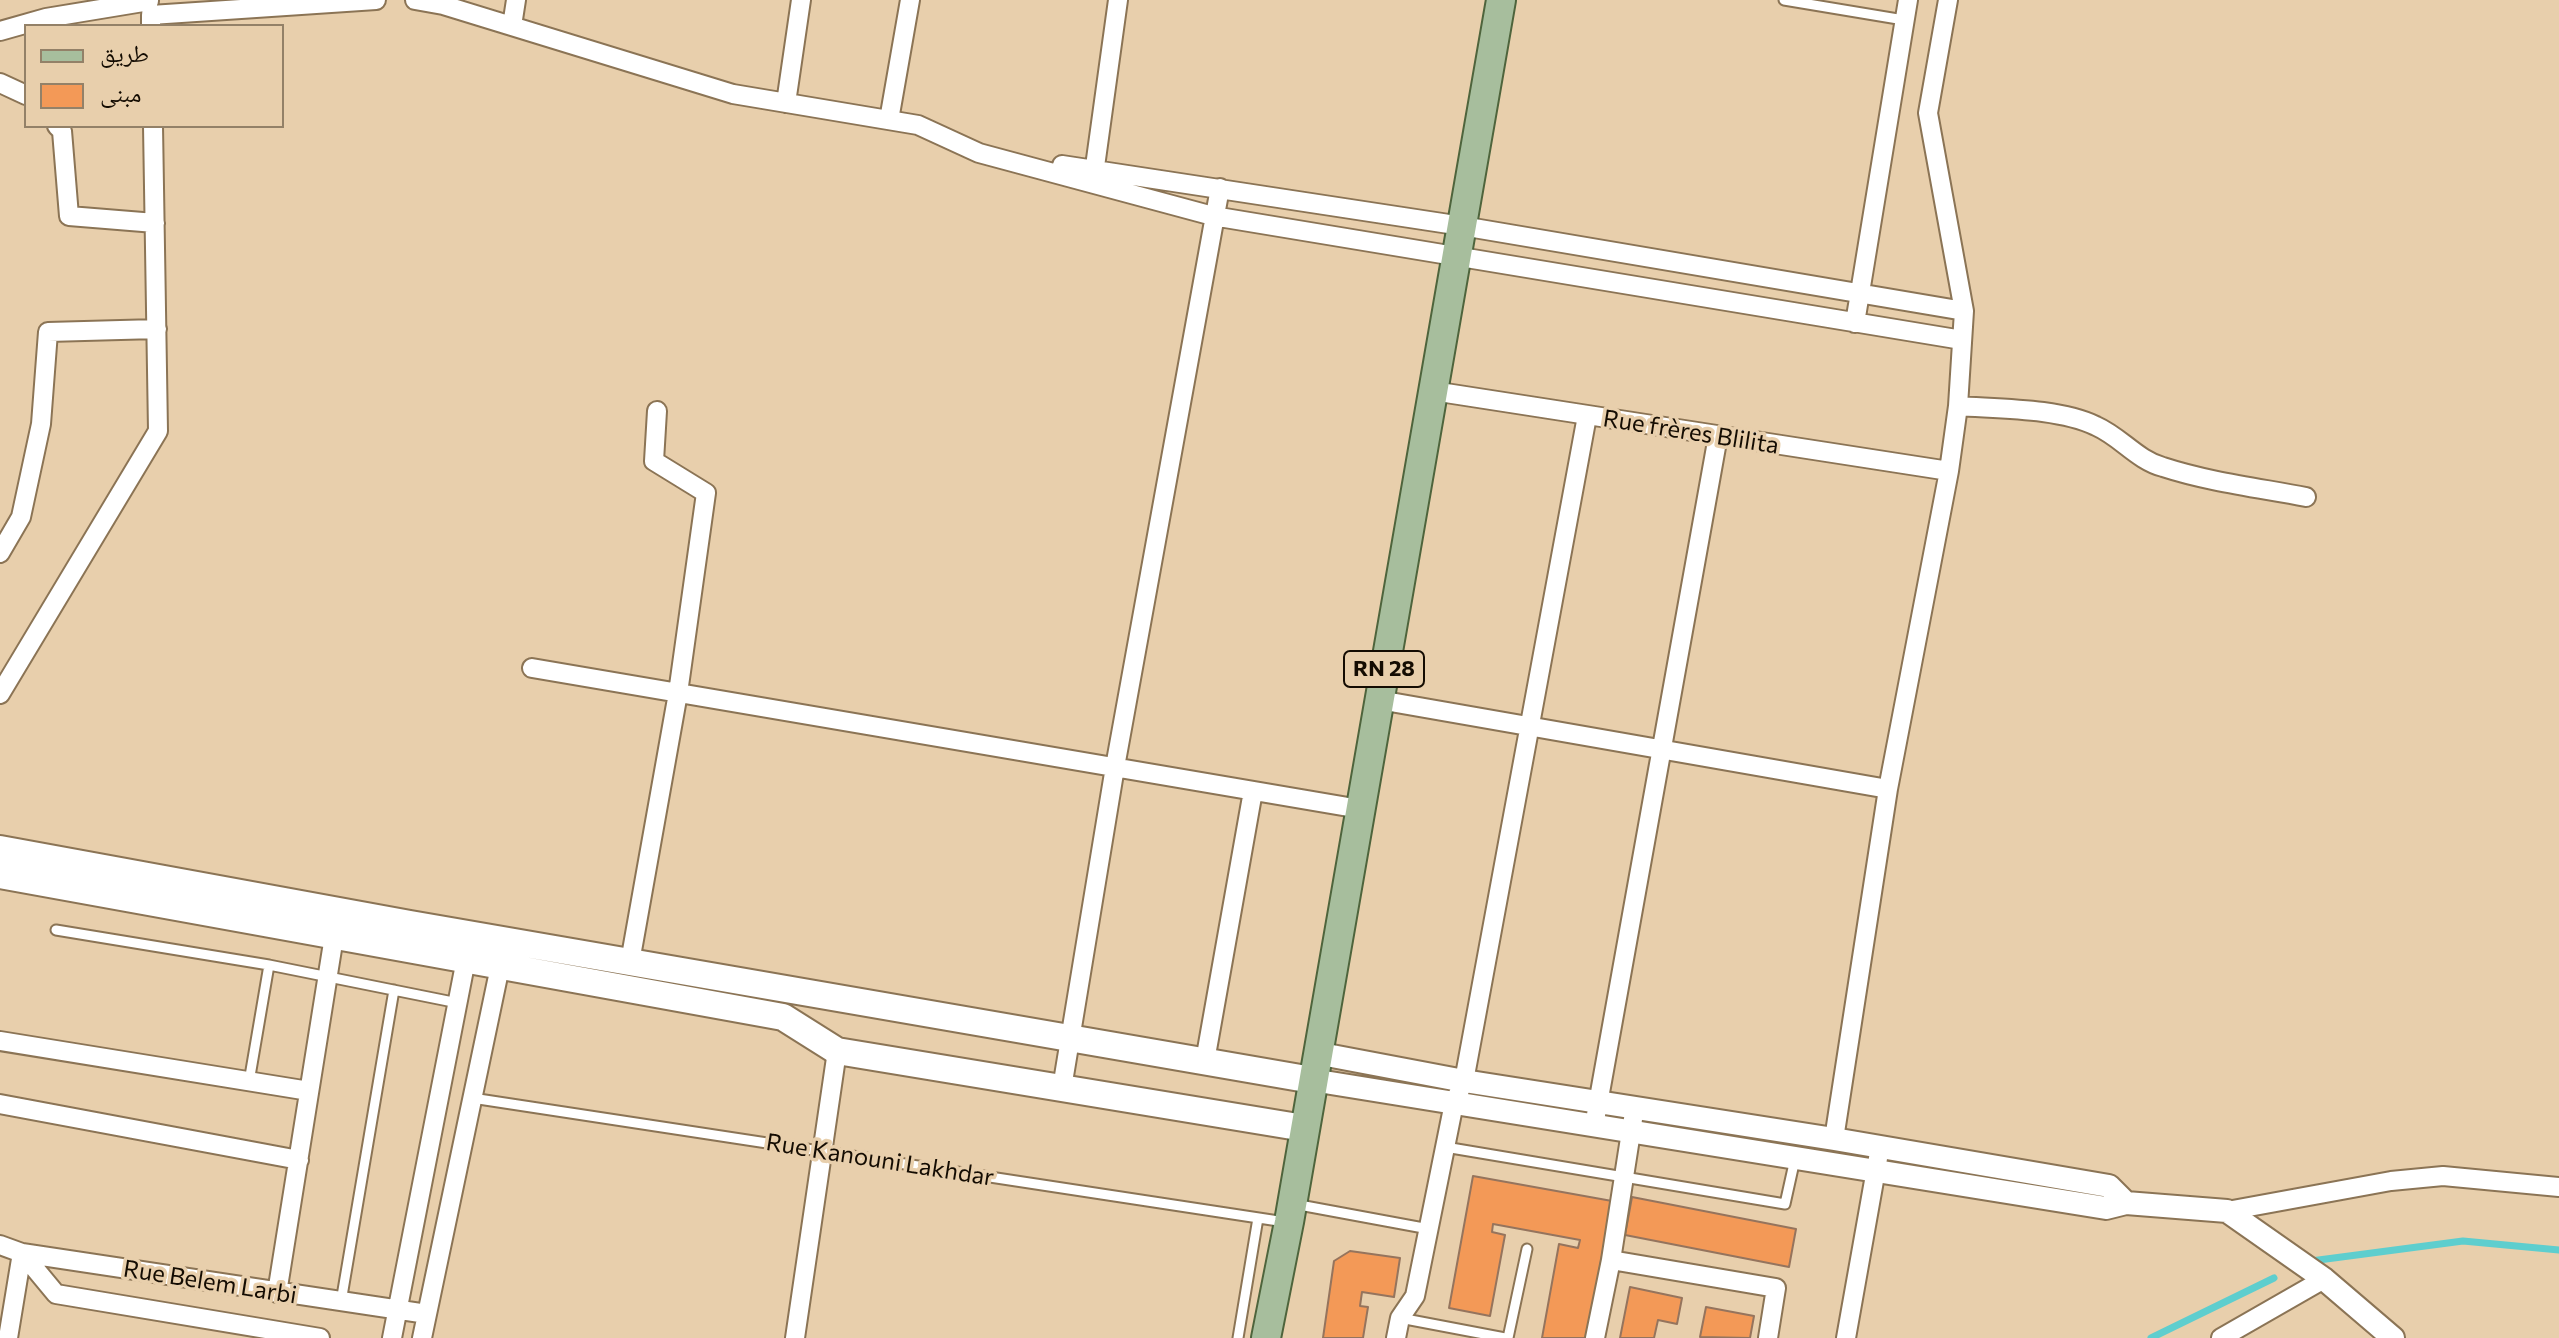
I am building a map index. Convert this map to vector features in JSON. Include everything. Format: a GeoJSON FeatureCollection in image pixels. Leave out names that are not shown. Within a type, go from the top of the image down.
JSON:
{"type":"FeatureCollection","features":[{"type":"Feature","properties":{"kind":"main road","name":"RN 28"},"geometry":{"type":"LineString","coordinates":[[1266,1338],[1501,0]]}},
{"type":"Feature","properties":{"kind":"main road"},"geometry":{"type":"LineString","coordinates":[[0,849],[336,922],[503,953],[783,1017],[837,1051],[1304,1128]]}},
{"type":"Feature","properties":{"kind":"main road"},"geometry":{"type":"LineString","coordinates":[[0,875],[336,922]]}},
{"type":"Feature","properties":{"kind":"main road"},"geometry":{"type":"LineString","coordinates":[[503,953],[630,962],[1205,1061],[1314,1066]]}},
{"type":"Feature","properties":{"kind":"street"},"geometry":{"type":"LineString","coordinates":[[25,24],[46,18],[376,0]]}},
{"type":"Feature","properties":{"kind":"street"},"geometry":{"type":"LineString","coordinates":[[415,0],[443,5],[733,94],[918,125],[979,153],[1094,176],[1220,188],[1964,311]]}},
{"type":"Feature","properties":{"kind":"street"},"geometry":{"type":"LineString","coordinates":[[512,26],[516,0]]}},
{"type":"Feature","properties":{"kind":"street"},"geometry":{"type":"LineString","coordinates":[[786,103],[801,0]]}},
{"type":"Feature","properties":{"kind":"street"},"geometry":{"type":"LineString","coordinates":[[889,120],[910,0]]}},
{"type":"Feature","properties":{"kind":"street"},"geometry":{"type":"LineString","coordinates":[[1094,176],[1118,0]]}},
{"type":"Feature","properties":{"kind":"street"},"geometry":{"type":"LineString","coordinates":[[1855,323],[1908,0]]}},
{"type":"Feature","properties":{"kind":"street"},"geometry":{"type":"LineString","coordinates":[[1834,1139],[1888,789],[1949,471],[1958,406],[1964,311],[1928,113],[1948,0]]}},
{"type":"Feature","properties":{"kind":"street"},"geometry":{"type":"LineString","coordinates":[[0,31],[24,24]]}},
{"type":"Feature","properties":{"kind":"street"},"geometry":{"type":"LineString","coordinates":[[0,83],[24,94]]}},
{"type":"Feature","properties":{"kind":"street"},"geometry":{"type":"LineString","coordinates":[[59,128],[62,131],[69,216],[155,223]]}},
{"type":"Feature","properties":{"kind":"street"},"geometry":{"type":"LineString","coordinates":[[0,694],[158,431],[153,128]]}},
{"type":"Feature","properties":{"kind":"street"},"geometry":{"type":"LineString","coordinates":[[1094,176],[1213,216],[1962,340]]}},
{"type":"Feature","properties":{"kind":"street"},"geometry":{"type":"LineString","coordinates":[[1062,1088],[1115,767],[1220,188]]}},
{"type":"Feature","properties":{"kind":"street"},"geometry":{"type":"LineString","coordinates":[[1,549],[21,517],[38,439],[48,332],[157,329]]}},
{"type":"Feature","properties":{"kind":"street","name":"Rue frères Blilita"},"geometry":{"type":"LineString","coordinates":[[1433,391],[1949,471]]}},
{"type":"Feature","properties":{"kind":"street"},"geometry":{"type":"LineString","coordinates":[[1958,406],[2056,415],[2094,424],[2121,440],[2142,459],[2160,467],[2306,497]]}},
{"type":"Feature","properties":{"kind":"street"},"geometry":{"type":"LineString","coordinates":[[630,962],[678,693],[706,493],[654,461],[657,411]]}},
{"type":"Feature","properties":{"kind":"street"},"geometry":{"type":"LineString","coordinates":[[1396,1338],[1400,1318],[1415,1296],[1454,1103],[1464,1081],[1587,416]]}},
{"type":"Feature","properties":{"kind":"street"},"geometry":{"type":"LineString","coordinates":[[1594,1126],[1718,436]]}},
{"type":"Feature","properties":{"kind":"street"},"geometry":{"type":"LineString","coordinates":[[532,668],[1360,809]]}},
{"type":"Feature","properties":{"kind":"street"},"geometry":{"type":"LineString","coordinates":[[1379,700],[1888,789]]}},
{"type":"Feature","properties":{"kind":"street"},"geometry":{"type":"LineString","coordinates":[[1205,1061],[1253,791]]}},
{"type":"Feature","properties":{"kind":"street"},"geometry":{"type":"LineString","coordinates":[[277,1293],[336,922]]}},
{"type":"Feature","properties":{"kind":"street"},"geometry":{"type":"LineString","coordinates":[[392,1338],[468,946]]}},
{"type":"Feature","properties":{"kind":"street"},"geometry":{"type":"LineString","coordinates":[[422,1338],[503,953]]}},
{"type":"Feature","properties":{"kind":"street"},"geometry":{"type":"LineString","coordinates":[[0,1041],[309,1091]]}},
{"type":"Feature","properties":{"kind":"street"},"geometry":{"type":"LineString","coordinates":[[795,1338],[837,1051]]}},
{"type":"Feature","properties":{"kind":"street"},"geometry":{"type":"LineString","coordinates":[[1314,1066],[1464,1081],[1834,1139],[2109,1186],[2126,1203]]}},
{"type":"Feature","properties":{"kind":"street"},"geometry":{"type":"LineString","coordinates":[[1314,1066],[1454,1103],[2106,1208],[2126,1203],[2227,1211],[2391,1181],[2443,1176],[2559,1187]]}},
{"type":"Feature","properties":{"kind":"street"},"geometry":{"type":"LineString","coordinates":[[0,1104],[299,1160]]}},
{"type":"Feature","properties":{"kind":"street"},"geometry":{"type":"LineString","coordinates":[[1595,1338],[1635,1109]]}},
{"type":"Feature","properties":{"kind":"street"},"geometry":{"type":"LineString","coordinates":[[1846,1338],[1880,1147]]}},
{"type":"Feature","properties":{"kind":"street"},"geometry":{"type":"LineString","coordinates":[[2227,1211],[2324,1279],[2393,1338]]}},
{"type":"Feature","properties":{"kind":"street","name":"Rue Belem Larbi"},"geometry":{"type":"LineString","coordinates":[[0,1245],[22,1253],[427,1314]]}},
{"type":"Feature","properties":{"kind":"street"},"geometry":{"type":"LineString","coordinates":[[22,1253],[56,1294],[278,1334],[320,1338]]}},
{"type":"Feature","properties":{"kind":"street"},"geometry":{"type":"LineString","coordinates":[[8,1338],[22,1253]]}},
{"type":"Feature","properties":{"kind":"street"},"geometry":{"type":"LineString","coordinates":[[1611,1260],[1776,1288],[1768,1338]]}},
{"type":"Feature","properties":{"kind":"street"},"geometry":{"type":"LineString","coordinates":[[2221,1338],[2324,1279]]}},
{"type":"Feature","properties":{"kind":"lane"},"geometry":{"type":"LineString","coordinates":[[1784,0],[1904,20]]}},
{"type":"Feature","properties":{"kind":"lane"},"geometry":{"type":"LineString","coordinates":[[56,930],[269,965],[458,1003]]}},
{"type":"Feature","properties":{"kind":"lane"},"geometry":{"type":"LineString","coordinates":[[249,1082],[269,965]]}},
{"type":"Feature","properties":{"kind":"lane"},"geometry":{"type":"LineString","coordinates":[[341,1302],[394,990]]}},
{"type":"Feature","properties":{"kind":"lane","name":"Rue Kanouni Lakhdar"},"geometry":{"type":"LineString","coordinates":[[472,1098],[1258,1218],[1290,1213],[1429,1229]]}},
{"type":"Feature","properties":{"kind":"lane"},"geometry":{"type":"LineString","coordinates":[[1445,1147],[1785,1204],[1795,1159]]}},
{"type":"Feature","properties":{"kind":"lane"},"geometry":{"type":"LineString","coordinates":[[1238,1338],[1258,1218]]}},
{"type":"Feature","properties":{"kind":"lane"},"geometry":{"type":"LineString","coordinates":[[1400,1318],[1507,1338],[1527,1249]]}},
{"type":"Feature","properties":{"kind":"building"},"geometry":{"type":"Polygon","coordinates":[[[1473,1176],[1612,1201],[1587,1338],[1542,1338],[1559,1244],[1578,1248],[1580,1240],[1493,1224],[1492,1232],[1505,1235],[1490,1316],[1449,1308],[1473,1176]]]}},
{"type":"Feature","properties":{"kind":"building"},"geometry":{"type":"Polygon","coordinates":[[[1632,1197],[1796,1229],[1789,1267],[1625,1235],[1632,1197]]]}},
{"type":"Feature","properties":{"kind":"building"},"geometry":{"type":"Polygon","coordinates":[[[1350,1251],[1400,1258],[1394,1297],[1362,1292],[1360,1306],[1368,1307],[1363,1338],[1323,1338],[1334,1261],[1350,1251]]]}},
{"type":"Feature","properties":{"kind":"building"},"geometry":{"type":"Polygon","coordinates":[[[1630,1287],[1682,1298],[1677,1324],[1658,1320],[1654,1338],[1620,1338],[1630,1287]]]}},
{"type":"Feature","properties":{"kind":"building"},"geometry":{"type":"Polygon","coordinates":[[[1706,1307],[1754,1316],[1750,1338],[1700,1337],[1706,1307]]]}},
{"type":"Feature","properties":{"kind":"waterway"},"geometry":{"type":"LineString","coordinates":[[2311,1261],[2463,1241],[2559,1250]]}},
{"type":"Feature","properties":{"kind":"waterway"},"geometry":{"type":"LineString","coordinates":[[2151,1338],[2274,1278]]}}]}
